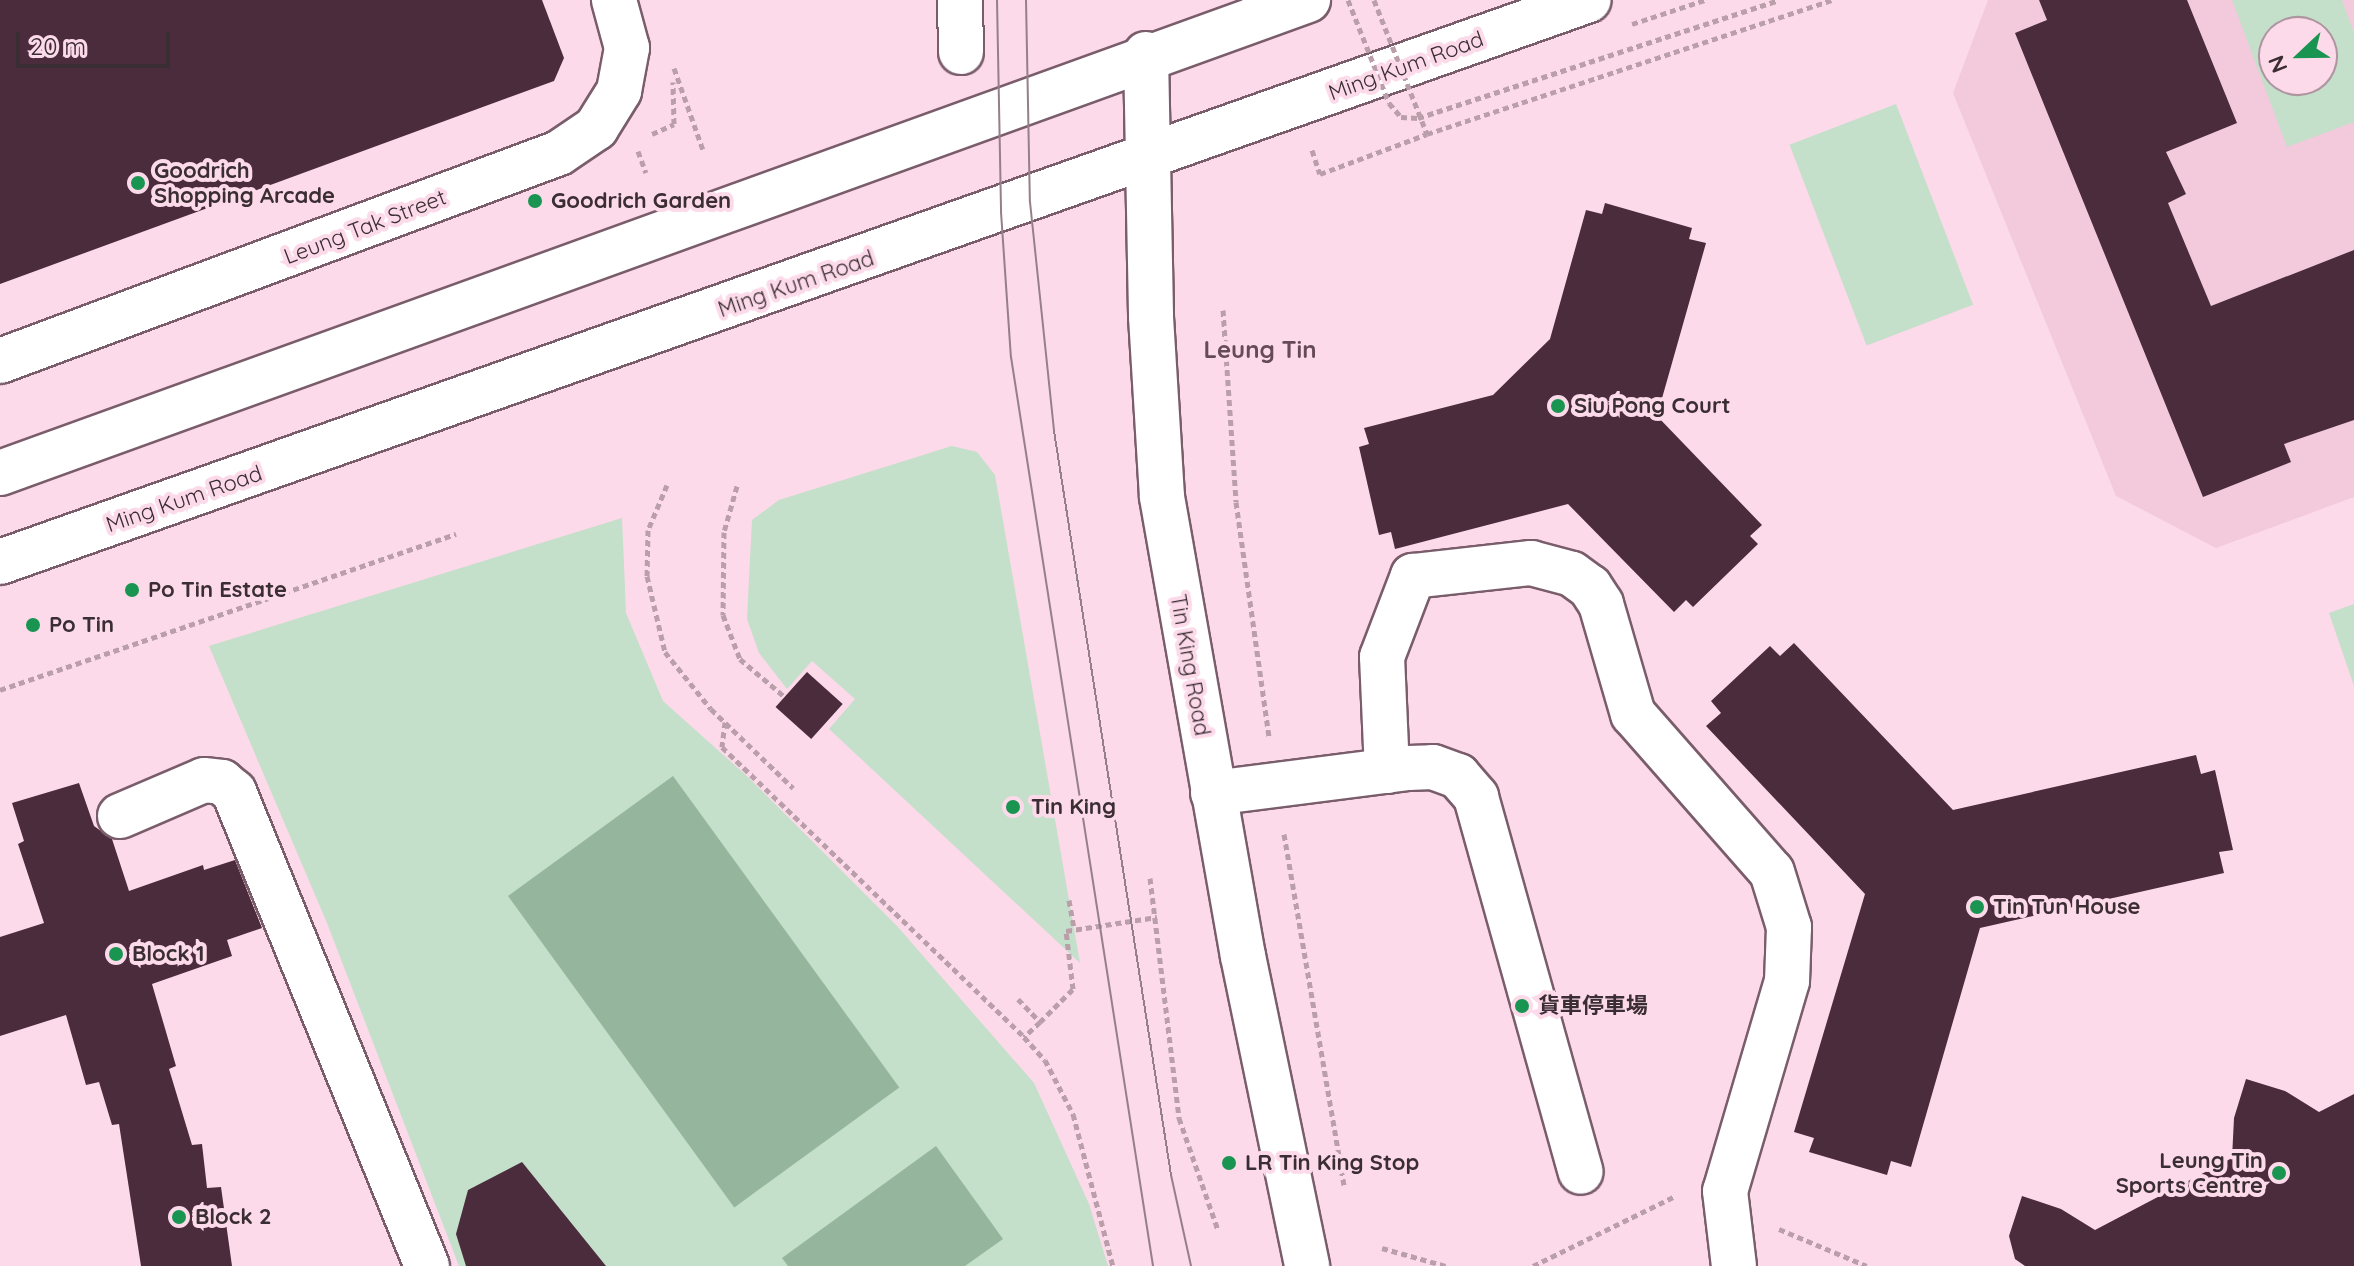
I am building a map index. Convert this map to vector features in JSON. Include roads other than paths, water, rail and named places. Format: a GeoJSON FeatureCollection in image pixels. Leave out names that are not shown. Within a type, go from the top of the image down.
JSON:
{"type":"FeatureCollection","features":[{"type":"Feature","properties":{"kind":"main road","name":"Leung Tak Street"},"geometry":{"type":"LineString","coordinates":[[0,361],[559,153],[596,128],[619,91],[627,48],[614,0]]}},
{"type":"Feature","properties":{"kind":"main road"},"geometry":{"type":"LineString","coordinates":[[960,0],[961,52]]}},
{"type":"Feature","properties":{"kind":"main road"},"geometry":{"type":"LineString","coordinates":[[0,473],[542,280],[1146,54],[1308,0]]}},
{"type":"Feature","properties":{"kind":"main road","name":"Ming Kum Road"},"geometry":{"type":"LineString","coordinates":[[0,562],[1589,0]]}},
{"type":"Feature","properties":{"kind":"main road","name":"Tin King Road"},"geometry":{"type":"LineString","coordinates":[[1146,54],[1162,497],[1213,793],[1307,1266]]}},
{"type":"Feature","properties":{"kind":"main road"},"geometry":{"type":"LineString","coordinates":[[1387,771],[1382,657],[1413,576],[1531,563],[1562,570],[1590,587],[1601,604],[1633,714],[1657,746],[1763,860],[1783,899],[1789,927],[1787,981],[1725,1191],[1734,1266]]}},
{"type":"Feature","properties":{"kind":"main road"},"geometry":{"type":"LineString","coordinates":[[1213,793],[1433,767],[1458,776],[1476,797],[1581,1172]]}},
{"type":"Feature","properties":{"kind":"main road"},"geometry":{"type":"LineString","coordinates":[[120,816],[204,780],[222,782],[234,792],[427,1266]]}},
{"type":"Feature","properties":{"kind":"tram line"},"geometry":{"type":"LineString","coordinates":[[997,0],[1001,212],[1011,357],[1153,1266]]}},
{"type":"Feature","properties":{"kind":"tram line"},"geometry":{"type":"LineString","coordinates":[[1026,0],[1030,202],[1054,431],[1171,1175],[1191,1266]]}},
{"type":"Feature","properties":{"kind":"place","name":"Goodrich Shopping Arcade"},"geometry":{"type":"Point","coordinates":[138,183]}},
{"type":"Feature","properties":{"kind":"place","name":"Goodrich Garden"},"geometry":{"type":"Point","coordinates":[535,201]}},
{"type":"Feature","properties":{"kind":"place","name":"Siu Pong Court"},"geometry":{"type":"Point","coordinates":[1558,406]}},
{"type":"Feature","properties":{"kind":"place","name":"Po Tin Estate"},"geometry":{"type":"Point","coordinates":[132,590]}},
{"type":"Feature","properties":{"kind":"place","name":"Po Tin"},"geometry":{"type":"Point","coordinates":[33,625]}},
{"type":"Feature","properties":{"kind":"place","name":"Tin King"},"geometry":{"type":"Point","coordinates":[1013,807]}},
{"type":"Feature","properties":{"kind":"place","name":"Tin Tun House"},"geometry":{"type":"Point","coordinates":[1977,907]}},
{"type":"Feature","properties":{"kind":"place","name":"Block 1"},"geometry":{"type":"Point","coordinates":[116,954]}},
{"type":"Feature","properties":{"kind":"place","name":"貨車停車場"},"geometry":{"type":"Point","coordinates":[1522,1006]}},
{"type":"Feature","properties":{"kind":"place","name":"LR Tin King Stop"},"geometry":{"type":"Point","coordinates":[1229,1163]}},
{"type":"Feature","properties":{"kind":"place","name":"Leung Tin Sports Centre"},"geometry":{"type":"Point","coordinates":[2279,1173]}},
{"type":"Feature","properties":{"kind":"place","name":"Block 2"},"geometry":{"type":"Point","coordinates":[179,1217]}},
{"type":"Feature","properties":{"kind":"district","name":"Leung Tin"},"geometry":{"type":"Point","coordinates":[1260,350]}}]}
